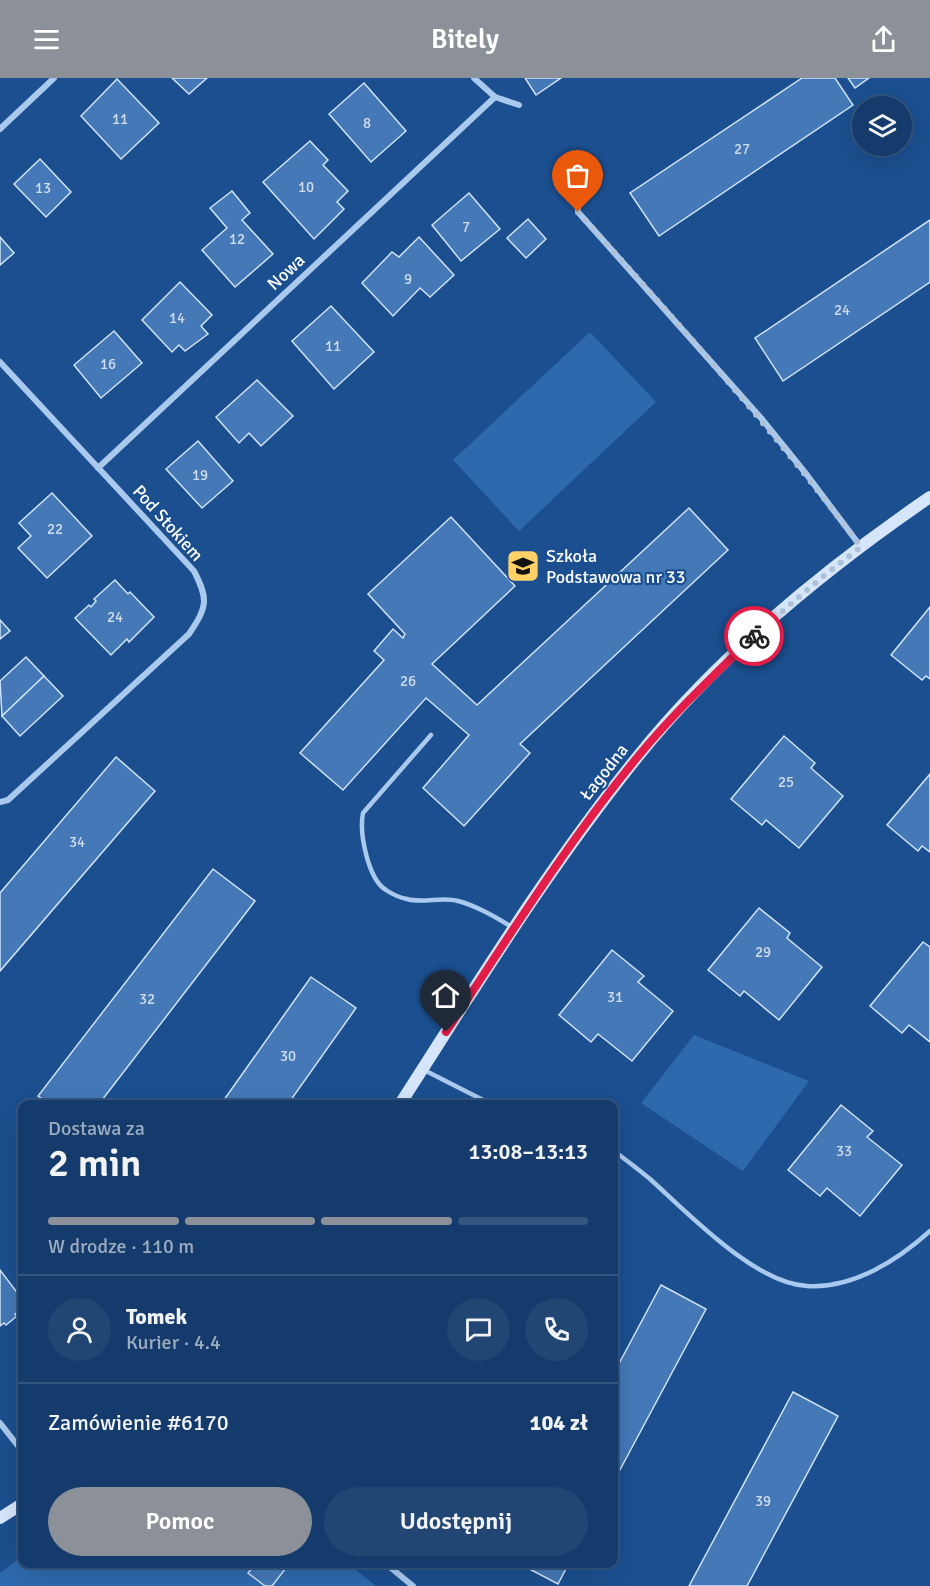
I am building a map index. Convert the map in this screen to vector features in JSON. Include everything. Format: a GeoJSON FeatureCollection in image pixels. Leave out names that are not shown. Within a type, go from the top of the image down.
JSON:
{"type":"FeatureCollection","features":[{"type":"Feature","properties":{"kind":"street"},"geometry":{"type":"LineString","coordinates":[[0,129],[54,78]]}},
{"type":"Feature","properties":{"kind":"street"},"geometry":{"type":"LineString","coordinates":[[474,78],[495,97],[519,105]]}},
{"type":"Feature","properties":{"kind":"street","name":"Nowa"},"geometry":{"type":"LineString","coordinates":[[98,468],[495,97]]}},
{"type":"Feature","properties":{"kind":"street"},"geometry":{"type":"LineString","coordinates":[[577,180],[578,212],[761,418],[861,547]]}},
{"type":"Feature","properties":{"kind":"street","name":"Pod Stokiem"},"geometry":{"type":"LineString","coordinates":[[0,362],[194,571],[205,591],[202,614],[189,634],[8,800],[0,802]]}},
{"type":"Feature","properties":{"kind":"street","name":"Łagodna"},"geometry":{"type":"LineString","coordinates":[[403,1100],[514,928],[608,794],[672,717],[754,636],[821,578],[930,497]]}},
{"type":"Feature","properties":{"kind":"street"},"geometry":{"type":"LineString","coordinates":[[0,1423],[18,1446]]}},
{"type":"Feature","properties":{"kind":"street"},"geometry":{"type":"LineString","coordinates":[[0,1518],[18,1507]]}},
{"type":"Feature","properties":{"kind":"street"},"geometry":{"type":"LineString","coordinates":[[391,1568],[413,1586]]}},
{"type":"Feature","properties":{"kind":"lane"},"geometry":{"type":"LineString","coordinates":[[431,735],[363,813],[360,826],[374,873],[384,890],[409,900],[456,900],[486,912],[514,928]]}},
{"type":"Feature","properties":{"kind":"lane"},"geometry":{"type":"LineString","coordinates":[[423,1069],[483,1100]]}},
{"type":"Feature","properties":{"kind":"lane"},"geometry":{"type":"LineString","coordinates":[[618,1154],[747,1261],[784,1280],[807,1286],[838,1282],[871,1272],[901,1256],[930,1231]]}},
{"type":"Feature","properties":{"kind":"shaded area"},"geometry":{"type":"Polygon","coordinates":[[[590,332],[656,402],[519,531],[453,460],[590,332]]]}},
{"type":"Feature","properties":{"kind":"shaded area"},"geometry":{"type":"Polygon","coordinates":[[[694,1035],[809,1081],[743,1171],[641,1103],[694,1035]]]}},
{"type":"Feature","properties":{"kind":"shaded area"},"geometry":{"type":"Polygon","coordinates":[[[18,1559],[18,1568],[353,1568],[376,1586],[0,1586],[0,1573],[18,1559]]]}},
{"type":"Feature","properties":{"kind":"building"},"geometry":{"type":"Polygon","coordinates":[[[172,78],[207,78],[189,94],[172,78]]]}},
{"type":"Feature","properties":{"kind":"building"},"geometry":{"type":"Polygon","coordinates":[[[525,78],[561,78],[536,95],[525,78]]]}},
{"type":"Feature","properties":{"kind":"building"},"geometry":{"type":"Polygon","coordinates":[[[802,78],[835,78],[852,104],[659,236],[630,193],[802,78]]]}},
{"type":"Feature","properties":{"kind":"building"},"geometry":{"type":"Polygon","coordinates":[[[848,78],[869,78],[855,88],[848,78]]]}},
{"type":"Feature","properties":{"kind":"building"},"geometry":{"type":"Polygon","coordinates":[[[117,79],[159,123],[121,159],[81,116],[117,79]]]}},
{"type":"Feature","properties":{"kind":"building"},"geometry":{"type":"Polygon","coordinates":[[[364,83],[406,131],[371,162],[329,114],[364,83]]]}},
{"type":"Feature","properties":{"kind":"building"},"geometry":{"type":"Polygon","coordinates":[[[310,141],[328,160],[323,165],[348,191],[337,202],[344,209],[314,239],[263,182],[310,141]]]}},
{"type":"Feature","properties":{"kind":"building"},"geometry":{"type":"Polygon","coordinates":[[[40,159],[71,192],[46,217],[14,184],[40,159]]]}},
{"type":"Feature","properties":{"kind":"building"},"geometry":{"type":"Polygon","coordinates":[[[232,191],[250,213],[242,220],[273,254],[235,287],[202,250],[227,228],[210,208],[232,191]]]}},
{"type":"Feature","properties":{"kind":"building"},"geometry":{"type":"Polygon","coordinates":[[[469,193],[500,229],[461,261],[432,225],[469,193]]]}},
{"type":"Feature","properties":{"kind":"building"},"geometry":{"type":"Polygon","coordinates":[[[528,219],[546,239],[526,258],[507,238],[528,219]]]}},
{"type":"Feature","properties":{"kind":"building"},"geometry":{"type":"Polygon","coordinates":[[[930,220],[930,282],[783,381],[755,338],[930,220]]]}},
{"type":"Feature","properties":{"kind":"building"},"geometry":{"type":"Polygon","coordinates":[[[0,237],[14,253],[0,265],[0,237]]]}},
{"type":"Feature","properties":{"kind":"building"},"geometry":{"type":"Polygon","coordinates":[[[419,237],[454,275],[430,297],[420,288],[393,316],[362,283],[392,252],[399,257],[419,237]]]}},
{"type":"Feature","properties":{"kind":"building"},"geometry":{"type":"Polygon","coordinates":[[[180,282],[212,315],[201,326],[208,334],[185,351],[179,345],[172,352],[142,320],[180,282]]]}},
{"type":"Feature","properties":{"kind":"building"},"geometry":{"type":"Polygon","coordinates":[[[331,306],[374,352],[334,389],[292,341],[331,306]]]}},
{"type":"Feature","properties":{"kind":"building"},"geometry":{"type":"Polygon","coordinates":[[[114,331],[142,363],[101,398],[74,365],[114,331]]]}},
{"type":"Feature","properties":{"kind":"building"},"geometry":{"type":"Polygon","coordinates":[[[257,380],[293,416],[261,446],[249,433],[239,443],[216,417],[257,380]]]}},
{"type":"Feature","properties":{"kind":"building"},"geometry":{"type":"Polygon","coordinates":[[[198,441],[233,481],[202,508],[166,469],[198,441]]]}},
{"type":"Feature","properties":{"kind":"building"},"geometry":{"type":"Polygon","coordinates":[[[52,493],[92,536],[47,578],[18,548],[31,536],[19,523],[52,493]]]}},
{"type":"Feature","properties":{"kind":"building"},"geometry":{"type":"Polygon","coordinates":[[[689,508],[728,550],[520,744],[530,753],[464,826],[423,788],[469,735],[426,698],[343,790],[300,753],[384,660],[374,651],[393,629],[403,638],[405,634],[368,594],[451,517],[515,586],[432,664],[477,705],[689,508]]]}},
{"type":"Feature","properties":{"kind":"building"},"geometry":{"type":"Polygon","coordinates":[[[115,580],[154,617],[129,642],[127,639],[111,655],[75,618],[89,605],[91,607],[96,601],[94,599],[115,580]]]}},
{"type":"Feature","properties":{"kind":"building"},"geometry":{"type":"Polygon","coordinates":[[[930,607],[930,679],[926,676],[922,680],[891,655],[930,607]]]}},
{"type":"Feature","properties":{"kind":"building"},"geometry":{"type":"Polygon","coordinates":[[[0,620],[10,631],[0,639],[0,620]]]}},
{"type":"Feature","properties":{"kind":"building"},"geometry":{"type":"Polygon","coordinates":[[[26,657],[44,676],[2,716],[0,681],[26,657]]]}},
{"type":"Feature","properties":{"kind":"building"},"geometry":{"type":"Polygon","coordinates":[[[44,676],[63,696],[20,736],[2,716],[44,676]]]}},
{"type":"Feature","properties":{"kind":"building"},"geometry":{"type":"Polygon","coordinates":[[[784,736],[815,763],[811,768],[843,796],[799,848],[766,820],[762,825],[731,799],[784,736]]]}},
{"type":"Feature","properties":{"kind":"building"},"geometry":{"type":"Polygon","coordinates":[[[116,757],[155,791],[0,971],[0,893],[116,757]]]}},
{"type":"Feature","properties":{"kind":"building"},"geometry":{"type":"Polygon","coordinates":[[[930,774],[930,852],[922,846],[918,851],[887,825],[930,774]]]}},
{"type":"Feature","properties":{"kind":"building"},"geometry":{"type":"Polygon","coordinates":[[[213,869],[255,901],[102,1100],[44,1100],[38,1096],[213,869]]]}},
{"type":"Feature","properties":{"kind":"building"},"geometry":{"type":"Polygon","coordinates":[[[759,908],[790,933],[787,938],[822,967],[779,1020],[744,991],[740,996],[708,970],[759,908]]]}},
{"type":"Feature","properties":{"kind":"building"},"geometry":{"type":"Polygon","coordinates":[[[923,942],[930,947],[930,1042],[909,1025],[902,1033],[870,1006],[923,942]]]}},
{"type":"Feature","properties":{"kind":"building"},"geometry":{"type":"Polygon","coordinates":[[[612,950],[644,976],[638,982],[673,1011],[632,1061],[598,1034],[591,1042],[559,1015],[612,950]]]}},
{"type":"Feature","properties":{"kind":"building"},"geometry":{"type":"Polygon","coordinates":[[[311,977],[356,1008],[291,1100],[224,1100],[311,977]]]}},
{"type":"Feature","properties":{"kind":"building"},"geometry":{"type":"Polygon","coordinates":[[[841,1105],[873,1131],[867,1137],[902,1165],[860,1216],[827,1188],[820,1196],[788,1170],[841,1105]]]}},
{"type":"Feature","properties":{"kind":"building"},"geometry":{"type":"Polygon","coordinates":[[[0,1270],[18,1294],[18,1312],[15,1314],[17,1316],[6,1325],[4,1323],[0,1326],[0,1270]]]}},
{"type":"Feature","properties":{"kind":"building"},"geometry":{"type":"Polygon","coordinates":[[[661,1285],[706,1309],[618,1474],[618,1366],[661,1285]]]}},
{"type":"Feature","properties":{"kind":"building"},"geometry":{"type":"Polygon","coordinates":[[[793,1392],[838,1416],[747,1586],[689,1586],[793,1392]]]}},
{"type":"Feature","properties":{"kind":"building"},"geometry":{"type":"Polygon","coordinates":[[[252,1568],[286,1568],[272,1586],[265,1586],[248,1573],[252,1568]]]}},
{"type":"Feature","properties":{"kind":"building"},"geometry":{"type":"Polygon","coordinates":[[[528,1568],[566,1568],[558,1584],[528,1568]]]}},
{"type":"Feature","properties":{"kind":"way so far"},"geometry":{"type":"LineString","coordinates":[[578,212],[761,418],[861,547],[754,636]]}},
{"type":"Feature","properties":{"kind":"place","name":"Szkoła Podstawowa nr 33"},"geometry":{"type":"Point","coordinates":[523,566]}},
{"type":"Feature","properties":{"kind":"route"},"geometry":{"type":"LineString","coordinates":[[446,1032],[573,842],[639,754],[710,678],[754,636]]}}]}
